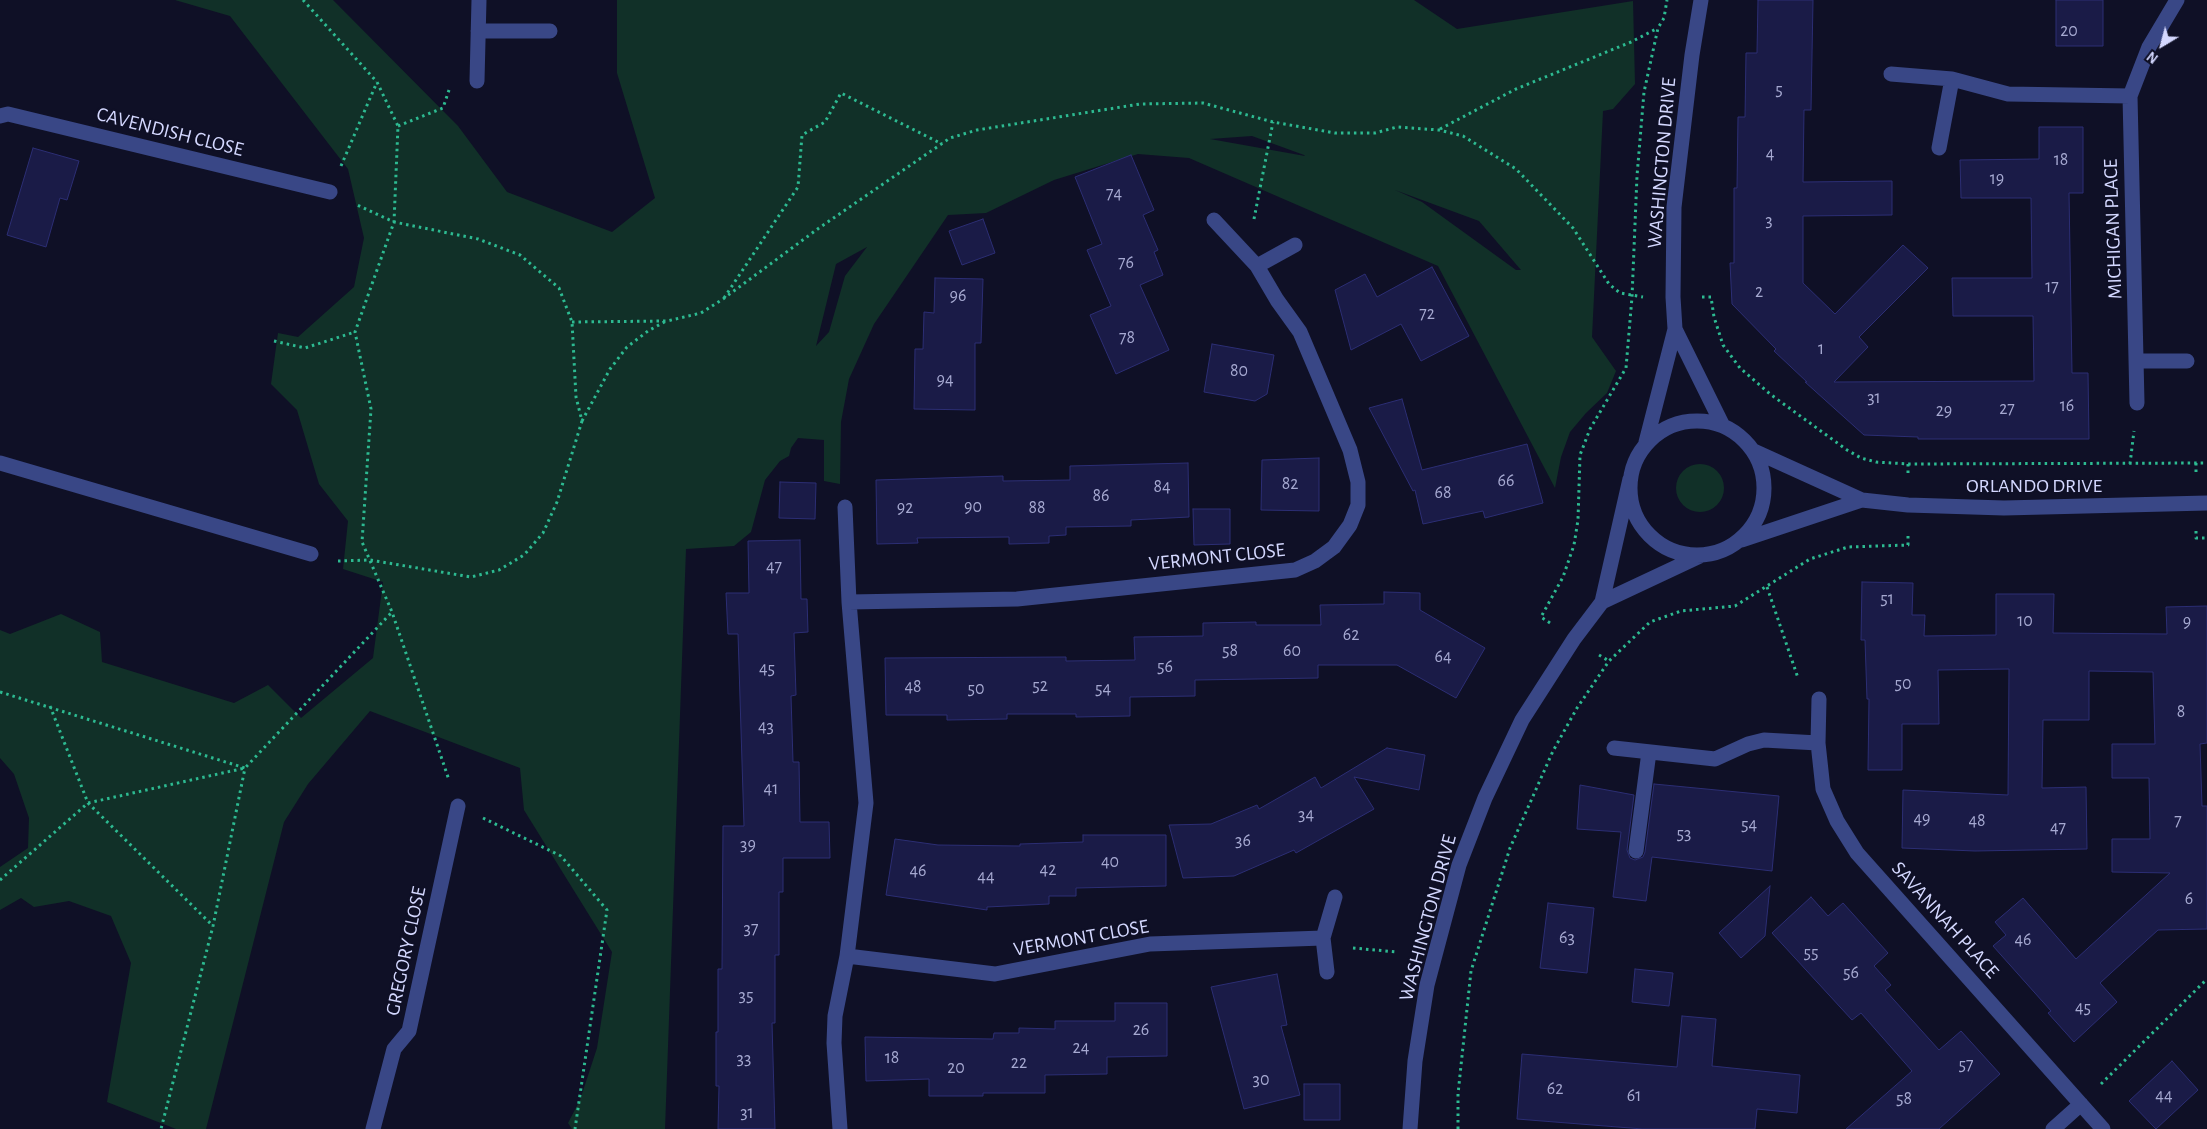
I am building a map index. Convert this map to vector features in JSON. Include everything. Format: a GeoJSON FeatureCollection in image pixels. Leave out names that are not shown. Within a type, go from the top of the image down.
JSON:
{"type":"FeatureCollection","features":[{"type":"Feature","properties":{"kind":"street"},"geometry":{"type":"LineString","coordinates":[[477,81],[479,0]]}},
{"type":"Feature","properties":{"kind":"street","name":"WASHINGTON DRIVE"},"geometry":{"type":"LineString","coordinates":[[1646,442],[1675,329],[1673,297],[1674,207],[1692,55],[1701,0]]}},
{"type":"Feature","properties":{"kind":"street","name":"MICHIGAN PLACE"},"geometry":{"type":"LineString","coordinates":[[2137,403],[2130,96],[2150,47],[2176,0]]}},
{"type":"Feature","properties":{"kind":"street"},"geometry":{"type":"LineString","coordinates":[[478,31],[550,31]]}},
{"type":"Feature","properties":{"kind":"street"},"geometry":{"type":"LineString","coordinates":[[1892,74],[1952,79],[2008,94],[2130,96]]}},
{"type":"Feature","properties":{"kind":"street"},"geometry":{"type":"LineString","coordinates":[[1939,148],[1952,79]]}},
{"type":"Feature","properties":{"kind":"street","name":"CAVENDISH CLOSE"},"geometry":{"type":"LineString","coordinates":[[0,116],[8,114],[330,192]]}},
{"type":"Feature","properties":{"kind":"street","name":"VERMONT CLOSE"},"geometry":{"type":"LineString","coordinates":[[849,602],[1017,599],[1295,570],[1315,561],[1334,547],[1350,525],[1358,505],[1358,482],[1350,450],[1300,332],[1248,254],[1214,220]]}},
{"type":"Feature","properties":{"kind":"street"},"geometry":{"type":"LineString","coordinates":[[1257,266],[1295,245]]}},
{"type":"Feature","properties":{"kind":"street","name":"WASHINGTON DRIVE"},"geometry":{"type":"LineString","coordinates":[[1675,329],[1722,424]]}},
{"type":"Feature","properties":{"kind":"street"},"geometry":{"type":"LineString","coordinates":[[2137,361],[2187,361]]}},
{"type":"Feature","properties":{"kind":"street"},"geometry":{"type":"LineString","coordinates":[[1701,420],[1722,424],[1740,435],[1754,451],[1762,470],[1765,491],[1761,510],[1752,527],[1739,541],[1722,550],[1704,555],[1677,552],[1664,547],[1649,535],[1636,519],[1630,500],[1630,479],[1635,459],[1646,442],[1662,430],[1680,422],[1701,420]]}},
{"type":"Feature","properties":{"kind":"street","name":"ORLANDO DRIVE"},"geometry":{"type":"LineString","coordinates":[[1754,451],[1862,500],[2004,508],[2207,503]]}},
{"type":"Feature","properties":{"kind":"street"},"geometry":{"type":"LineString","coordinates":[[0,463],[310,554]]}},
{"type":"Feature","properties":{"kind":"street","name":"WASHINGTON DRIVE"},"geometry":{"type":"LineString","coordinates":[[1410,1129],[1414,1061],[1427,985],[1459,866],[1484,798],[1522,720],[1574,639],[1602,602],[1630,479]]}},
{"type":"Feature","properties":{"kind":"street","name":"ORLANDO DRIVE"},"geometry":{"type":"LineString","coordinates":[[1739,541],[1862,500]]}},
{"type":"Feature","properties":{"kind":"street"},"geometry":{"type":"LineString","coordinates":[[840,1129],[834,1043],[835,1016],[847,956],[866,803],[849,602],[845,507]]}},
{"type":"Feature","properties":{"kind":"street","name":"WASHINGTON DRIVE"},"geometry":{"type":"LineString","coordinates":[[1602,602],[1704,555]]}},
{"type":"Feature","properties":{"kind":"street","name":"SAVANNAH PLACE"},"geometry":{"type":"LineString","coordinates":[[1819,699],[1818,743],[1823,789],[1836,821],[1858,853],[2104,1129]]}},
{"type":"Feature","properties":{"kind":"street"},"geometry":{"type":"LineString","coordinates":[[1614,748],[1715,759],[1748,744],[1764,740],[1818,743]]}},
{"type":"Feature","properties":{"kind":"street"},"geometry":{"type":"LineString","coordinates":[[1636,851],[1649,752]]}},
{"type":"Feature","properties":{"kind":"street","name":"GREGORY CLOSE"},"geometry":{"type":"LineString","coordinates":[[373,1129],[394,1049],[409,1031],[458,806]]}},
{"type":"Feature","properties":{"kind":"street"},"geometry":{"type":"LineString","coordinates":[[1327,972],[1323,938],[1334,897]]}},
{"type":"Feature","properties":{"kind":"street","name":"VERMONT CLOSE"},"geometry":{"type":"LineString","coordinates":[[847,956],[995,974],[1150,944],[1323,938]]}},
{"type":"Feature","properties":{"kind":"street"},"geometry":{"type":"LineString","coordinates":[[2053,1129],[2081,1104]]}},
{"type":"Feature","properties":{"kind":"path"},"geometry":{"type":"LineString","coordinates":[[303,0],[377,82],[398,126],[394,222],[355,332],[371,409],[362,542],[392,612],[458,806],[561,856],[607,910],[574,1129]]}},
{"type":"Feature","properties":{"kind":"path"},"geometry":{"type":"LineString","coordinates":[[1541,617],[1563,577],[1574,544],[1578,520],[1580,455],[1590,429],[1626,368],[1632,297],[1637,176],[1644,92],[1658,28],[1664,18],[1667,0]]}},
{"type":"Feature","properties":{"kind":"path"},"geometry":{"type":"LineString","coordinates":[[1439,130],[1516,89],[1631,42],[1658,28]]}},
{"type":"Feature","properties":{"kind":"path"},"geometry":{"type":"LineString","coordinates":[[398,126],[443,108],[454,78],[477,81]]}},
{"type":"Feature","properties":{"kind":"path"},"geometry":{"type":"LineString","coordinates":[[377,82],[330,192],[394,222],[478,240],[520,255],[559,288],[572,322],[576,397],[582,421]]}},
{"type":"Feature","properties":{"kind":"path"},"geometry":{"type":"LineString","coordinates":[[723,299],[798,187],[802,134],[825,122],[842,93],[942,144]]}},
{"type":"Feature","properties":{"kind":"path"},"geometry":{"type":"LineString","coordinates":[[572,322],[667,321],[701,313],[819,228],[950,138],[977,130],[1140,104],[1203,103],[1273,122],[1335,133],[1375,133],[1397,128],[1439,130],[1463,136],[1516,169],[1573,228],[1608,284],[1620,293],[1632,297]]}},
{"type":"Feature","properties":{"kind":"path"},"geometry":{"type":"LineString","coordinates":[[1248,254],[1273,122]]}},
{"type":"Feature","properties":{"kind":"path"},"geometry":{"type":"LineString","coordinates":[[1712,297],[1718,332],[1731,358],[1770,394],[1847,450],[1876,462],[1908,464],[2207,462]]}},
{"type":"Feature","properties":{"kind":"path"},"geometry":{"type":"LineString","coordinates":[[310,554],[337,561],[370,560],[471,577],[499,570],[524,555],[543,533],[557,502],[582,421],[610,369],[627,347],[648,331],[667,321]]}},
{"type":"Feature","properties":{"kind":"path"},"geometry":{"type":"LineString","coordinates":[[274,341],[305,348],[355,332]]}},
{"type":"Feature","properties":{"kind":"path"},"geometry":{"type":"LineString","coordinates":[[2196,538],[2207,538]]}},
{"type":"Feature","properties":{"kind":"path"},"geometry":{"type":"LineString","coordinates":[[1458,1129],[1458,1094],[1471,971],[1510,848],[1554,751],[1577,708],[1609,661],[1650,622],[1682,612],[1735,606],[1810,559],[1848,547],[1908,545]]}},
{"type":"Feature","properties":{"kind":"path"},"geometry":{"type":"LineString","coordinates":[[1767,587],[1801,686],[1819,699]]}},
{"type":"Feature","properties":{"kind":"path"},"geometry":{"type":"LineString","coordinates":[[161,1129],[212,926],[245,768],[392,612]]}},
{"type":"Feature","properties":{"kind":"path"},"geometry":{"type":"LineString","coordinates":[[0,692],[245,768]]}},
{"type":"Feature","properties":{"kind":"path"},"geometry":{"type":"LineString","coordinates":[[50,706],[88,803],[212,926]]}},
{"type":"Feature","properties":{"kind":"path"},"geometry":{"type":"LineString","coordinates":[[0,880],[88,803],[245,768]]}},
{"type":"Feature","properties":{"kind":"path"},"geometry":{"type":"LineString","coordinates":[[1323,938],[1353,948],[1397,952]]}},
{"type":"Feature","properties":{"kind":"path"},"geometry":{"type":"LineString","coordinates":[[2081,1104],[2207,979]]}},
{"type":"Feature","properties":{"kind":"green space"},"geometry":{"type":"Polygon","coordinates":[[[175,0],[333,0],[458,126],[507,192],[612,232],[655,198],[617,73],[617,0],[1414,0],[1457,29],[1633,1],[1635,84],[1613,109],[1603,111],[1592,337],[1616,371],[1607,393],[1570,432],[1561,457],[1555,488],[1438,266],[1189,158],[1138,154],[1054,180],[986,213],[948,215],[874,324],[849,379],[841,422],[840,484],[824,481],[824,440],[798,438],[791,448],[789,456],[780,461],[765,480],[751,532],[734,546],[686,549],[665,1129],[572,1129],[568,1123],[580,1100],[597,1048],[612,952],[524,810],[520,768],[370,711],[308,784],[284,822],[206,1129],[176,1129],[107,1102],[131,963],[111,916],[69,901],[34,907],[21,898],[0,910],[0,867],[28,848],[29,818],[14,774],[0,758],[0,630],[10,634],[61,614],[100,632],[102,662],[234,703],[268,685],[301,718],[373,658],[383,582],[343,569],[348,521],[319,484],[297,410],[271,384],[278,333],[298,337],[354,287],[364,238],[348,169],[230,16],[175,0]],[[1252,136],[1210,139],[1305,156],[1304,155],[1252,136]],[[1395,190],[1422,202],[1516,270],[1521,270],[1479,221],[1395,190]],[[867,247],[836,264],[816,346],[829,332],[845,276],[867,247]]]}},
{"type":"Feature","properties":{"kind":"green space"},"geometry":{"type":"Polygon","coordinates":[[[1695,464],[1705,464],[1714,468],[1720,474],[1724,488],[1720,502],[1714,508],[1705,512],[1695,512],[1686,508],[1680,502],[1676,493],[1676,483],[1680,474],[1686,468],[1695,464]]]}},
{"type":"Feature","properties":{"kind":"building"},"geometry":{"type":"Polygon","coordinates":[[[1758,0],[1813,0],[1811,110],[1804,110],[1803,182],[1892,181],[1892,215],[1803,216],[1803,283],[1835,314],[1903,245],[1928,268],[1859,337],[1868,347],[1834,382],[2034,381],[2033,316],[1953,316],[1952,278],[2032,278],[2031,198],[1961,198],[1960,160],[2039,159],[2039,127],[2083,127],[2083,193],[2069,193],[2072,373],[2088,373],[2089,439],[1918,439],[1918,437],[1864,435],[1805,382],[1807,382],[1774,351],[1776,349],[1732,304],[1730,263],[1734,263],[1734,188],[1737,188],[1738,117],[1745,117],[1746,53],[1757,53],[1758,0]]]}},
{"type":"Feature","properties":{"kind":"building"},"geometry":{"type":"Polygon","coordinates":[[[2056,0],[2103,0],[2103,46],[2056,46],[2056,0]]]}},
{"type":"Feature","properties":{"kind":"building"},"geometry":{"type":"Polygon","coordinates":[[[33,148],[79,161],[67,200],[60,198],[46,247],[7,235],[33,148]]]}},
{"type":"Feature","properties":{"kind":"building"},"geometry":{"type":"Polygon","coordinates":[[[1131,155],[1154,210],[1143,215],[1158,250],[1154,252],[1163,275],[1140,285],[1169,350],[1116,374],[1090,315],[1111,306],[1087,250],[1102,244],[1075,177],[1131,155]]]}},
{"type":"Feature","properties":{"kind":"building"},"geometry":{"type":"Polygon","coordinates":[[[983,219],[995,253],[962,265],[949,231],[983,219]]]}},
{"type":"Feature","properties":{"kind":"building"},"geometry":{"type":"Polygon","coordinates":[[[1432,267],[1469,336],[1421,361],[1401,324],[1351,350],[1335,290],[1365,274],[1377,297],[1432,267]]]}},
{"type":"Feature","properties":{"kind":"building"},"geometry":{"type":"Polygon","coordinates":[[[935,278],[983,279],[981,343],[975,343],[975,410],[914,409],[915,349],[923,349],[924,312],[934,313],[935,278]]]}},
{"type":"Feature","properties":{"kind":"building"},"geometry":{"type":"Polygon","coordinates":[[[1212,344],[1274,355],[1267,394],[1255,401],[1204,392],[1212,344]]]}},
{"type":"Feature","properties":{"kind":"building"},"geometry":{"type":"Polygon","coordinates":[[[1402,399],[1422,470],[1527,444],[1543,503],[1485,518],[1483,511],[1423,524],[1415,490],[1413,491],[1369,408],[1402,399]]]}},
{"type":"Feature","properties":{"kind":"building"},"geometry":{"type":"Polygon","coordinates":[[[1319,458],[1319,511],[1261,510],[1262,460],[1319,458]]]}},
{"type":"Feature","properties":{"kind":"building"},"geometry":{"type":"Polygon","coordinates":[[[1188,463],[1189,517],[1131,520],[1131,526],[1066,527],[1066,535],[1049,536],[1049,543],[1009,544],[1009,537],[917,538],[918,543],[877,544],[876,480],[1003,476],[1003,481],[1070,480],[1070,466],[1188,463]]]}},
{"type":"Feature","properties":{"kind":"building"},"geometry":{"type":"Polygon","coordinates":[[[780,482],[816,483],[815,519],[779,518],[780,482]]]}},
{"type":"Feature","properties":{"kind":"building"},"geometry":{"type":"Polygon","coordinates":[[[1193,509],[1230,509],[1230,544],[1194,545],[1193,509]]]}},
{"type":"Feature","properties":{"kind":"building"},"geometry":{"type":"Polygon","coordinates":[[[800,540],[801,599],[807,599],[808,632],[794,633],[796,695],[791,696],[793,762],[799,762],[800,822],[829,822],[830,858],[783,858],[783,892],[779,892],[779,955],[775,955],[775,1023],[772,1023],[775,1129],[718,1129],[719,1086],[716,1086],[716,1032],[718,1032],[718,969],[722,969],[723,826],[744,826],[738,634],[728,634],[726,593],[749,593],[748,541],[800,540]]]}},
{"type":"Feature","properties":{"kind":"building"},"geometry":{"type":"Polygon","coordinates":[[[1862,582],[1913,583],[1912,615],[1925,615],[1924,636],[1996,635],[1996,594],[2054,594],[2053,633],[2167,634],[2166,607],[2207,606],[2207,743],[2200,744],[2202,806],[2207,806],[2207,929],[2158,930],[2100,983],[2117,1002],[2074,1042],[2048,1013],[2051,1011],[1993,946],[2006,935],[1995,922],[2023,898],[2076,959],[2170,873],[2112,872],[2112,839],[2150,839],[2149,778],[2112,778],[2112,744],[2155,744],[2153,672],[2089,671],[2089,720],[2043,720],[2042,788],[2086,787],[2087,849],[1975,851],[1902,848],[1903,790],[2008,795],[2009,669],[1938,670],[1939,724],[1902,724],[1902,770],[1868,770],[1869,699],[1867,699],[1865,640],[1861,640],[1862,582]]]}},
{"type":"Feature","properties":{"kind":"building"},"geometry":{"type":"Polygon","coordinates":[[[1384,592],[1420,593],[1420,610],[1485,648],[1456,698],[1397,665],[1318,665],[1318,678],[1195,680],[1195,696],[1130,697],[1130,716],[1076,717],[1076,714],[1007,714],[1007,719],[947,720],[947,715],[886,715],[885,658],[1066,657],[1066,661],[1135,660],[1134,637],[1203,636],[1203,623],[1256,622],[1256,625],[1321,625],[1320,605],[1384,604],[1384,592]]]}},
{"type":"Feature","properties":{"kind":"building"},"geometry":{"type":"Polygon","coordinates":[[[1387,748],[1425,755],[1419,790],[1354,777],[1374,809],[1296,853],[1294,850],[1234,876],[1183,878],[1169,825],[1211,824],[1257,805],[1259,809],[1315,777],[1321,788],[1387,748]]]}},
{"type":"Feature","properties":{"kind":"building"},"geometry":{"type":"Polygon","coordinates":[[[1654,784],[1779,796],[1772,871],[1652,857],[1646,901],[1613,897],[1621,832],[1577,829],[1580,785],[1634,795],[1627,850],[1630,858],[1635,860],[1643,857],[1645,852],[1654,784]]]}},
{"type":"Feature","properties":{"kind":"building"},"geometry":{"type":"Polygon","coordinates":[[[1083,835],[1166,835],[1166,886],[1076,888],[1076,896],[1049,896],[1049,904],[987,907],[987,910],[886,895],[895,839],[938,845],[1020,846],[1020,844],[1083,842],[1083,835]]]}},
{"type":"Feature","properties":{"kind":"building"},"geometry":{"type":"Polygon","coordinates":[[[1770,886],[1765,936],[1741,958],[1719,933],[1770,886]]]}},
{"type":"Feature","properties":{"kind":"building"},"geometry":{"type":"Polygon","coordinates":[[[1811,897],[1828,916],[1843,903],[1888,953],[1874,966],[1891,985],[1885,990],[1939,1050],[1961,1031],[2000,1074],[1939,1129],[1846,1129],[1912,1071],[1861,1013],[1852,1020],[1772,933],[1811,897]]]}},
{"type":"Feature","properties":{"kind":"building"},"geometry":{"type":"Polygon","coordinates":[[[1548,903],[1594,908],[1587,973],[1540,968],[1548,903]]]}},
{"type":"Feature","properties":{"kind":"building"},"geometry":{"type":"Polygon","coordinates":[[[1635,969],[1673,973],[1669,1006],[1632,1002],[1635,969]]]}},
{"type":"Feature","properties":{"kind":"building"},"geometry":{"type":"Polygon","coordinates":[[[1277,974],[1287,1025],[1281,1026],[1300,1095],[1244,1109],[1211,987],[1277,974]]]}},
{"type":"Feature","properties":{"kind":"building"},"geometry":{"type":"Polygon","coordinates":[[[1115,1003],[1167,1003],[1167,1056],[1107,1057],[1107,1074],[1045,1075],[1045,1093],[983,1093],[983,1096],[929,1096],[929,1079],[866,1081],[865,1037],[993,1039],[994,1033],[1019,1033],[1019,1028],[1055,1029],[1055,1021],[1115,1021],[1115,1003]]]}},
{"type":"Feature","properties":{"kind":"building"},"geometry":{"type":"Polygon","coordinates":[[[1682,1016],[1716,1019],[1712,1066],[1800,1075],[1797,1113],[1757,1109],[1755,1129],[1643,1129],[1517,1119],[1522,1054],[1677,1067],[1682,1016]]]}},
{"type":"Feature","properties":{"kind":"building"},"geometry":{"type":"Polygon","coordinates":[[[2172,1061],[2198,1090],[2156,1129],[2129,1101],[2172,1061]]]}},
{"type":"Feature","properties":{"kind":"building"},"geometry":{"type":"Polygon","coordinates":[[[1304,1084],[1340,1084],[1340,1120],[1304,1120],[1304,1084]]]}}]}
